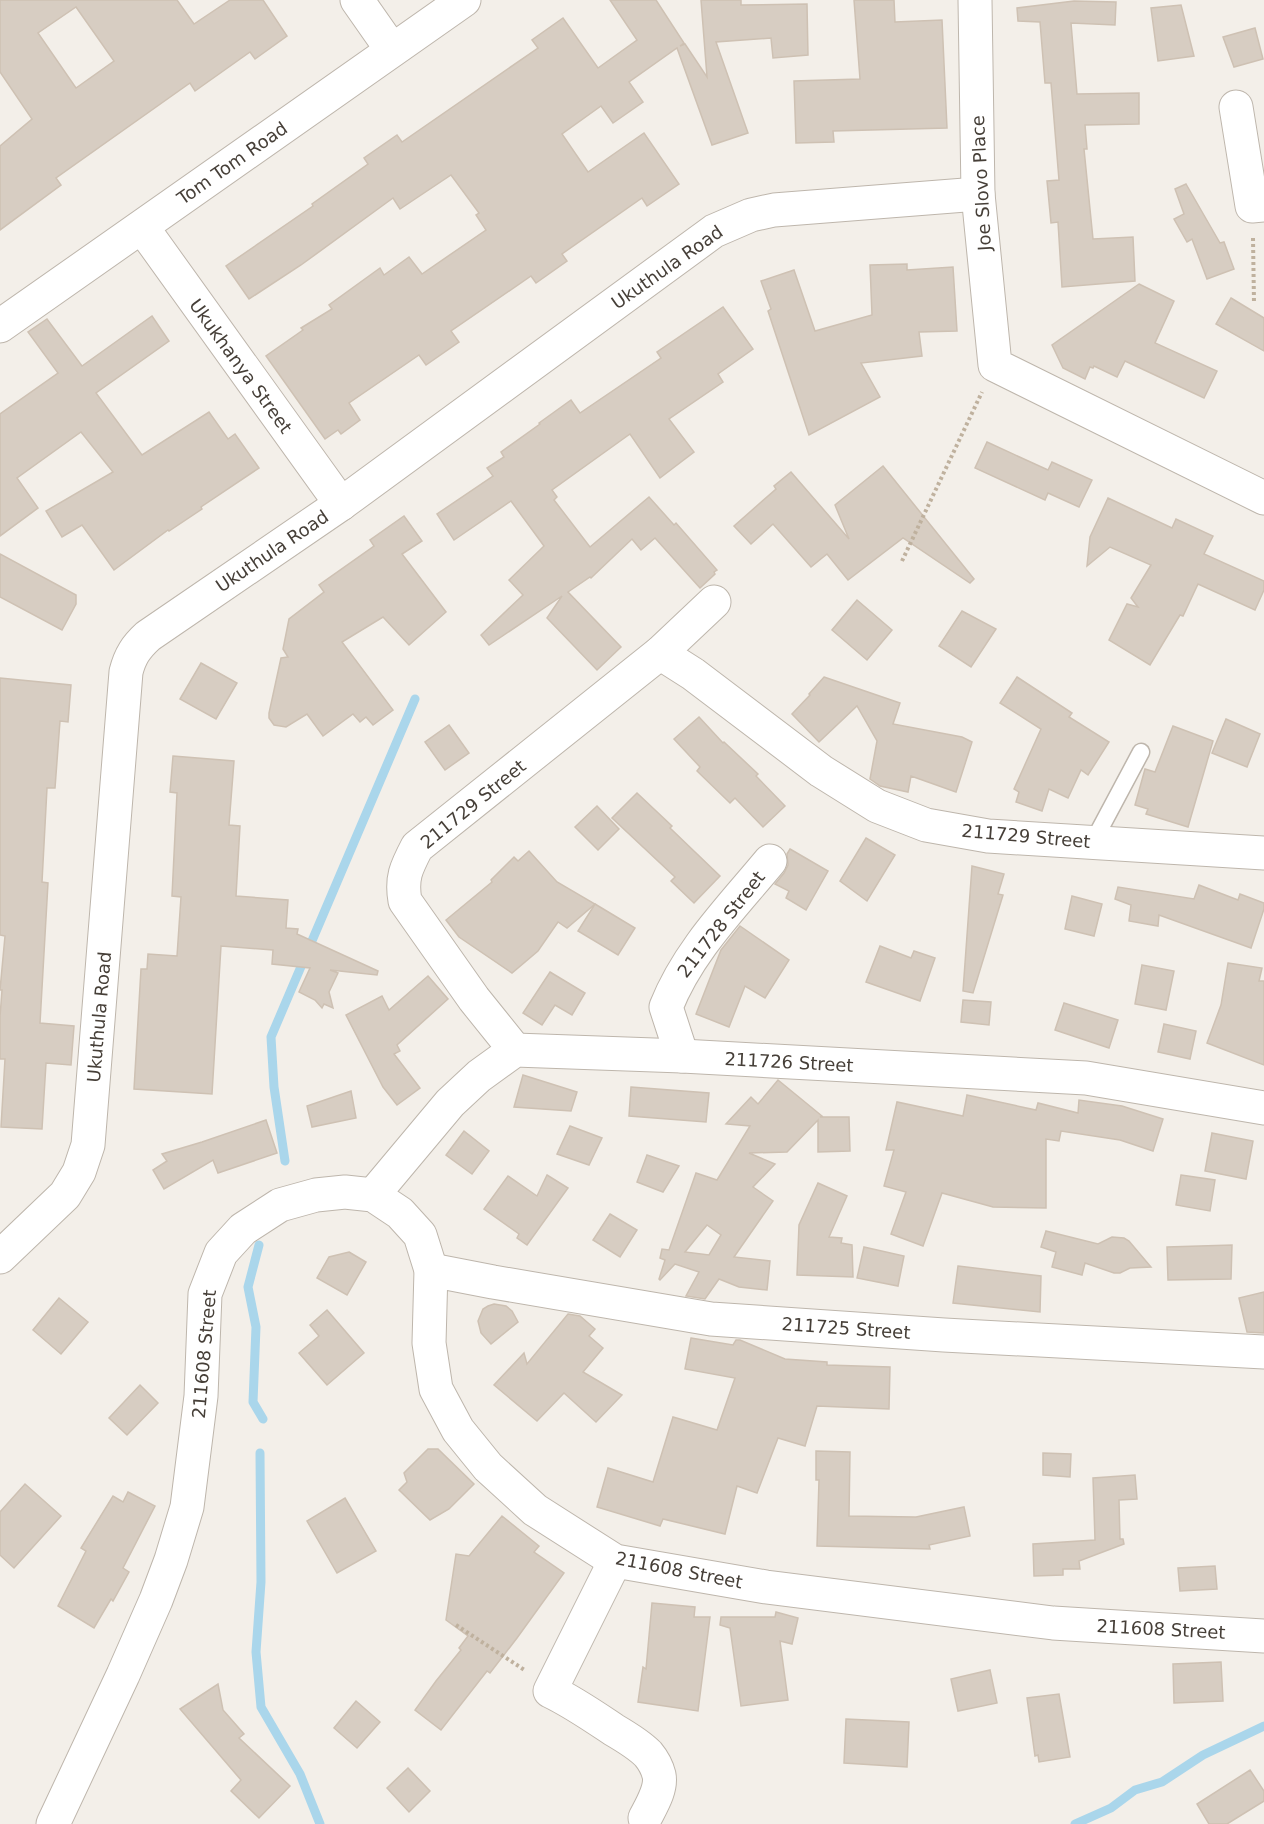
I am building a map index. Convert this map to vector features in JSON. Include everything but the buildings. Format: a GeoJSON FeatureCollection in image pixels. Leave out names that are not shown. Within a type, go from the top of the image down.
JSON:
{"type":"FeatureCollection","features":[{"type":"Feature","properties":{"kind":"street"},"geometry":{"type":"LineString","coordinates":[[357,0],[392,50]]}},
{"type":"Feature","properties":{"kind":"street","name":"Tom Tom Road"},"geometry":{"type":"LineString","coordinates":[[0,326],[464,0]]}},
{"type":"Feature","properties":{"kind":"street","name":"Joe Slovo Place"},"geometry":{"type":"LineString","coordinates":[[975,0],[978,194],[995,365]]}},
{"type":"Feature","properties":{"kind":"street"},"geometry":{"type":"LineString","coordinates":[[1236,107],[1258,205]]}},
{"type":"Feature","properties":{"kind":"street","name":"Ukuthula Road"},"geometry":{"type":"LineString","coordinates":[[0,1257],[65,1195],[79,1172],[88,1145],[126,672],[135,649],[148,636],[341,504],[714,231],[751,215],[774,210],[978,194]]}},
{"type":"Feature","properties":{"kind":"street","name":"Ukukhanya Street"},"geometry":{"type":"LineString","coordinates":[[142,228],[341,504]]}},
{"type":"Feature","properties":{"kind":"street"},"geometry":{"type":"LineString","coordinates":[[995,365],[1264,498]]}},
{"type":"Feature","properties":{"kind":"street","name":"211729 Street"},"geometry":{"type":"LineString","coordinates":[[515,1050],[474,999],[405,902],[403,885],[408,865],[417,847],[660,653],[714,602]]}},
{"type":"Feature","properties":{"kind":"street","name":"211729 Street"},"geometry":{"type":"LineString","coordinates":[[660,653],[693,674],[821,771],[877,807],[926,825],[988,836],[1264,854]]}},
{"type":"Feature","properties":{"kind":"street","name":"211728 Street"},"geometry":{"type":"LineString","coordinates":[[682,1056],[666,1007],[674,986],[702,943],[770,861]]}},
{"type":"Feature","properties":{"kind":"street"},"geometry":{"type":"LineString","coordinates":[[373,1196],[450,1103],[479,1076],[515,1050]]}},
{"type":"Feature","properties":{"kind":"street","name":"211726 Street"},"geometry":{"type":"LineString","coordinates":[[515,1050],[682,1056],[1086,1078],[1264,1108]]}},
{"type":"Feature","properties":{"kind":"street","name":"211608 Street"},"geometry":{"type":"LineString","coordinates":[[53,1824],[156,1599],[187,1507],[201,1396],[205,1294],[221,1253],[243,1229],[280,1205],[316,1195],[345,1192],[373,1196],[400,1213],[420,1235],[431,1270],[429,1343],[436,1389],[458,1430],[488,1467],[535,1510],[615,1561],[766,1587],[1053,1623],[1264,1636]]}},
{"type":"Feature","properties":{"kind":"street","name":"211725 Street"},"geometry":{"type":"LineString","coordinates":[[431,1270],[711,1319],[945,1335],[1264,1352]]}},
{"type":"Feature","properties":{"kind":"street"},"geometry":{"type":"LineString","coordinates":[[615,1561],[550,1691],[594,1716],[649,1755],[660,1777],[657,1793],[645,1818]]}},
{"type":"Feature","properties":{"kind":"lane"},"geometry":{"type":"LineString","coordinates":[[1093,842],[1141,752]]}},
{"type":"Feature","properties":{"kind":"path"},"geometry":{"type":"LineString","coordinates":[[1254,303],[1258,205]]}},
{"type":"Feature","properties":{"kind":"path"},"geometry":{"type":"LineString","coordinates":[[902,561],[995,365]]}},
{"type":"Feature","properties":{"kind":"path"},"geometry":{"type":"LineString","coordinates":[[456,1625],[534,1677],[550,1691]]}},
{"type":"Feature","properties":{"kind":"waterway"},"geometry":{"type":"LineString","coordinates":[[285,1161],[274,1087],[271,1037],[415,699]]}},
{"type":"Feature","properties":{"kind":"waterway"},"geometry":{"type":"LineString","coordinates":[[259,1245],[248,1287],[256,1327],[253,1402],[263,1419]]}},
{"type":"Feature","properties":{"kind":"waterway"},"geometry":{"type":"LineString","coordinates":[[260,1453],[261,1582],[256,1652],[261,1707],[300,1774],[320,1824]]}},
{"type":"Feature","properties":{"kind":"waterway"},"geometry":{"type":"LineString","coordinates":[[1075,1824],[1111,1808],[1135,1790],[1162,1782],[1203,1755],[1264,1726]]}}]}
